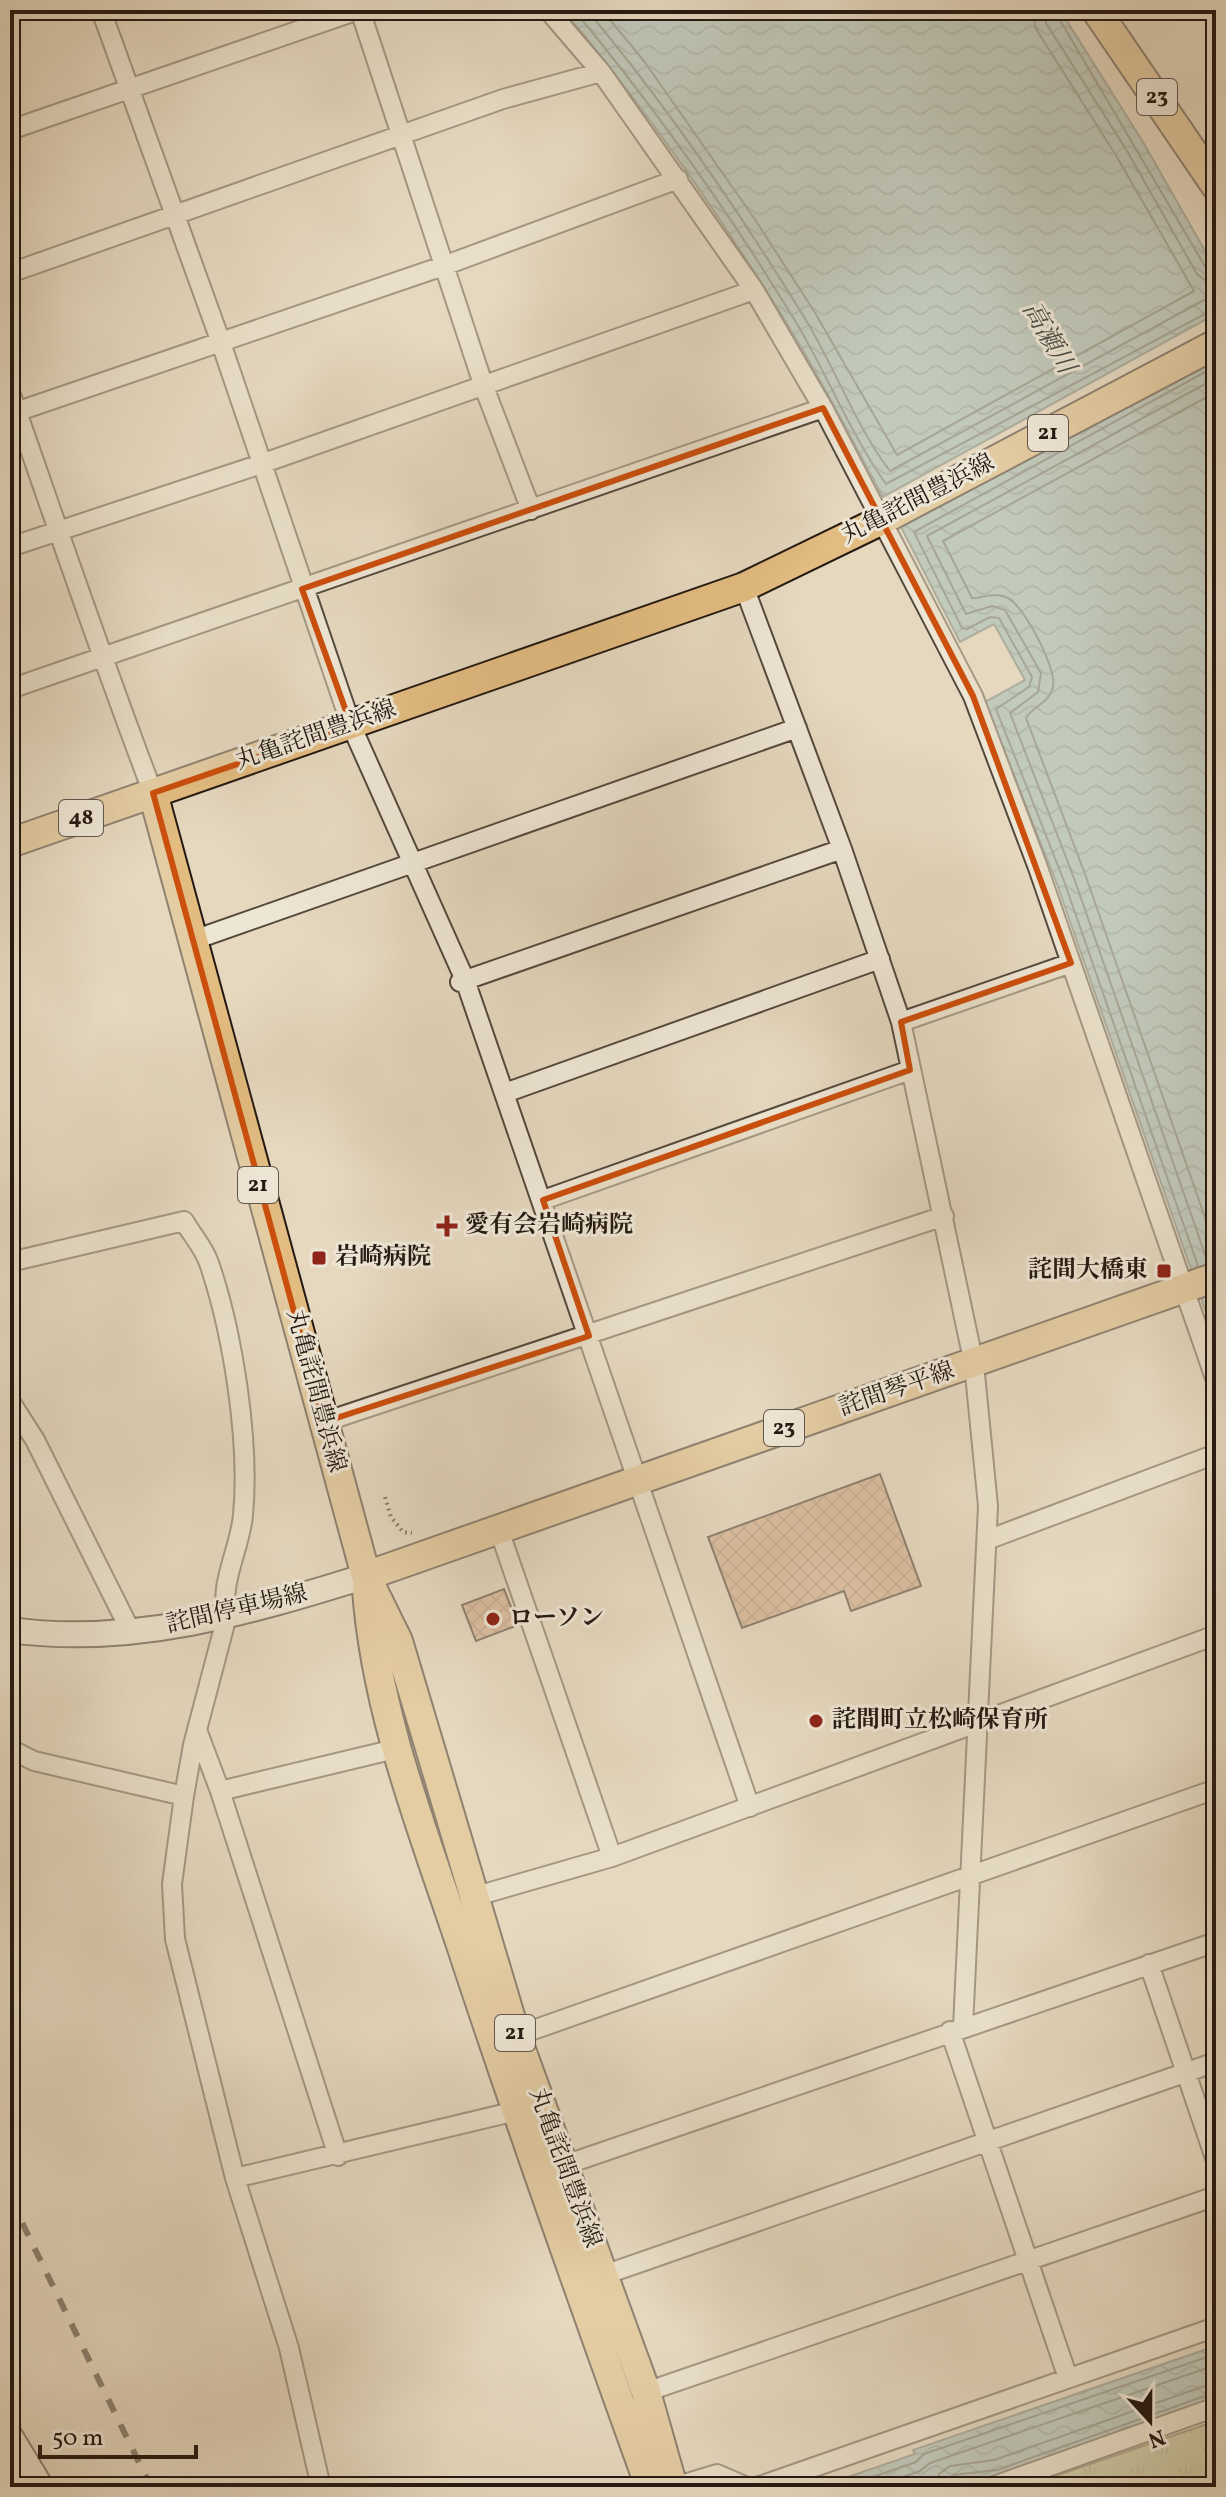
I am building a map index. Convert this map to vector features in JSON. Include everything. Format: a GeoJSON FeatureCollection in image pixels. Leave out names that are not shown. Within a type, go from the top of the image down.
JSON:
{"type":"FeatureCollection","features":[{"type":"Feature","properties":{"kind":"main road","name":"23"},"geometry":{"type":"LineString","coordinates":[[1096,10],[1213,174]]}},
{"type":"Feature","properties":{"kind":"main road","name":"丸亀詫間豊浜線"},"geometry":{"type":"LineString","coordinates":[[650,2487],[552,2170],[516,2036],[398,1641],[366,1576],[153,793],[744,587],[880,521],[1216,344]]}},
{"type":"Feature","properties":{"kind":"main road","name":"48"},"geometry":{"type":"LineString","coordinates":[[10,843],[153,793]]}},
{"type":"Feature","properties":{"kind":"main road","name":"詫間琴平線"},"geometry":{"type":"LineString","coordinates":[[366,1576],[636,1478],[974,1364],[1200,1282]]}},
{"type":"Feature","properties":{"kind":"main road","name":"丸亀詫間豊浜線"},"geometry":{"type":"LineString","coordinates":[[366,1576],[371,1648],[395,1749],[516,2111],[552,2170],[601,2276],[646,2392],[674,2487]]}},
{"type":"Feature","properties":{"kind":"main road","name":"詫間停車場線"},"geometry":{"type":"LineString","coordinates":[[14,1625],[66,1634],[184,1627],[366,1576]]}},
{"type":"Feature","properties":{"kind":"main road"},"geometry":{"type":"LineString","coordinates":[[10,2436],[41,2487]]}},
{"type":"Feature","properties":{"kind":"street"},"geometry":{"type":"LineString","coordinates":[[101,10],[220,340],[302,589],[351,725],[415,864],[505,1093],[750,1807]]}},
{"type":"Feature","properties":{"kind":"street"},"geometry":{"type":"LineString","coordinates":[[10,130],[359,10],[403,134],[484,387],[531,510]]}},
{"type":"Feature","properties":{"kind":"street"},"geometry":{"type":"LineString","coordinates":[[548,10],[601,72],[754,290],[823,408],[973,696],[1071,963],[1200,1282],[1216,1381]]}},
{"type":"Feature","properties":{"kind":"street"},"geometry":{"type":"LineString","coordinates":[[10,273],[503,99],[601,72]]}},
{"type":"Feature","properties":{"kind":"street"},"geometry":{"type":"LineString","coordinates":[[13,413],[446,265],[678,179]]}},
{"type":"Feature","properties":{"kind":"street"},"geometry":{"type":"LineString","coordinates":[[10,547],[484,387],[754,290]]}},
{"type":"Feature","properties":{"kind":"street"},"geometry":{"type":"LineString","coordinates":[[10,392],[13,413],[60,530],[101,656],[153,793]]}},
{"type":"Feature","properties":{"kind":"street"},"geometry":{"type":"LineString","coordinates":[[10,689],[823,408]]}},
{"type":"Feature","properties":{"kind":"street"},"geometry":{"type":"LineString","coordinates":[[744,587],[842,849],[901,1022],[974,1364],[988,1506],[980,1719],[956,2029],[987,2140],[1068,2378]]}},
{"type":"Feature","properties":{"kind":"street"},"geometry":{"type":"LineString","coordinates":[[191,941],[797,728]]}},
{"type":"Feature","properties":{"kind":"street"},"geometry":{"type":"LineString","coordinates":[[463,981],[842,849]]}},
{"type":"Feature","properties":{"kind":"street"},"geometry":{"type":"LineString","coordinates":[[505,1093],[880,959]]}},
{"type":"Feature","properties":{"kind":"street"},"geometry":{"type":"LineString","coordinates":[[901,1022],[1071,963]]}},
{"type":"Feature","properties":{"kind":"street"},"geometry":{"type":"LineString","coordinates":[[543,1200],[910,1070]]}},
{"type":"Feature","properties":{"kind":"street"},"geometry":{"type":"LineString","coordinates":[[324,1422],[944,1216]]}},
{"type":"Feature","properties":{"kind":"street"},"geometry":{"type":"LineString","coordinates":[[10,1262],[184,1221],[208,1261],[229,1339],[242,1452],[243,1518],[223,1600],[227,1616],[197,1730],[184,1796],[172,1884],[175,1939],[235,2178],[289,2348],[321,2487]]}},
{"type":"Feature","properties":{"kind":"street"},"geometry":{"type":"LineString","coordinates":[[10,1401],[35,1440],[130,1630]]}},
{"type":"Feature","properties":{"kind":"street"},"geometry":{"type":"LineString","coordinates":[[987,1540],[1216,1454]]}},
{"type":"Feature","properties":{"kind":"street"},"geometry":{"type":"LineString","coordinates":[[499,1530],[612,1857]]}},
{"type":"Feature","properties":{"kind":"street"},"geometry":{"type":"LineString","coordinates":[[473,1897],[612,1857],[980,1719],[1216,1635]]}},
{"type":"Feature","properties":{"kind":"street"},"geometry":{"type":"LineString","coordinates":[[197,1730],[220,1791],[338,2156]]}},
{"type":"Feature","properties":{"kind":"street"},"geometry":{"type":"LineString","coordinates":[[10,1749],[34,1761],[184,1796]]}},
{"type":"Feature","properties":{"kind":"street"},"geometry":{"type":"LineString","coordinates":[[220,1791],[395,1749]]}},
{"type":"Feature","properties":{"kind":"street"},"geometry":{"type":"LineString","coordinates":[[516,2036],[1216,1789]]}},
{"type":"Feature","properties":{"kind":"street"},"geometry":{"type":"LineString","coordinates":[[552,2170],[1216,1942]]}},
{"type":"Feature","properties":{"kind":"street"},"geometry":{"type":"LineString","coordinates":[[1149,1964],[1216,2161]]}},
{"type":"Feature","properties":{"kind":"street"},"geometry":{"type":"LineString","coordinates":[[601,2276],[1216,2062]]}},
{"type":"Feature","properties":{"kind":"street"},"geometry":{"type":"LineString","coordinates":[[235,2178],[338,2156],[516,2111]]}},
{"type":"Feature","properties":{"kind":"street"},"geometry":{"type":"LineString","coordinates":[[646,2392],[1216,2196]]}},
{"type":"Feature","properties":{"kind":"street"},"geometry":{"type":"LineString","coordinates":[[757,2487],[1216,2327]]}},
{"type":"Feature","properties":{"kind":"street"},"geometry":{"type":"LineString","coordinates":[[991,2487],[1216,2407]]}},
{"type":"Feature","properties":{"kind":"street"},"geometry":{"type":"LineString","coordinates":[[674,2487],[717,2474],[747,2487]]}},
{"type":"Feature","properties":{"kind":"highlighted area"},"geometry":{"type":"Polygon","coordinates":[[[823,408],[973,696],[1071,963],[901,1022],[910,1070],[543,1200],[589,1336],[324,1422],[153,793],[351,725],[302,589],[823,408]]]}},
{"type":"Feature","properties":{"kind":"green space"},"geometry":{"type":"Polygon","coordinates":[[[1216,2421],[1216,2487],[1023,2487],[1216,2421]]]}},
{"type":"Feature","properties":{"kind":"water","name":"高瀬川"},"geometry":{"type":"Polygon","coordinates":[[[563,10],[1060,10],[1143,142],[1216,270],[1216,314],[883,497],[802,348],[737,245],[682,164],[563,10]]]}},
{"type":"Feature","properties":{"kind":"water"},"geometry":{"type":"Polygon","coordinates":[[[1216,357],[1216,1341],[1057,884],[985,702],[1025,680],[994,624],[960,642],[901,527],[1216,357]]]}},
{"type":"Feature","properties":{"kind":"water"},"geometry":{"type":"Polygon","coordinates":[[[1216,2346],[1216,2399],[998,2478],[942,2487],[819,2487],[915,2454],[913,2450],[1216,2346]]]}},
{"type":"Feature","properties":{"kind":"building"},"geometry":{"type":"Polygon","coordinates":[[[880,1474],[921,1586],[851,1611],[844,1591],[742,1628],[708,1537],[880,1474]]]}},
{"type":"Feature","properties":{"kind":"building","name":"ローソン"},"geometry":{"type":"Polygon","coordinates":[[[504,1589],[518,1625],[476,1641],[462,1605],[504,1589]]]}},
{"type":"Feature","properties":{"kind":"railway"},"geometry":{"type":"LineString","coordinates":[[10,2198],[151,2487]]}},
{"type":"Feature","properties":{"kind":"place","name":"愛有会岩崎病院"},"geometry":{"type":"Point","coordinates":[447,1226]}},
{"type":"Feature","properties":{"kind":"place","name":"岩崎病院"},"geometry":{"type":"Point","coordinates":[319,1258]}},
{"type":"Feature","properties":{"kind":"place","name":"詫間大橋東"},"geometry":{"type":"Point","coordinates":[1164,1271]}},
{"type":"Feature","properties":{"kind":"place","name":"ローソン"},"geometry":{"type":"Point","coordinates":[493,1619]}},
{"type":"Feature","properties":{"kind":"place","name":"詫間町立松崎保育所"},"geometry":{"type":"Point","coordinates":[816,1721]}}]}
